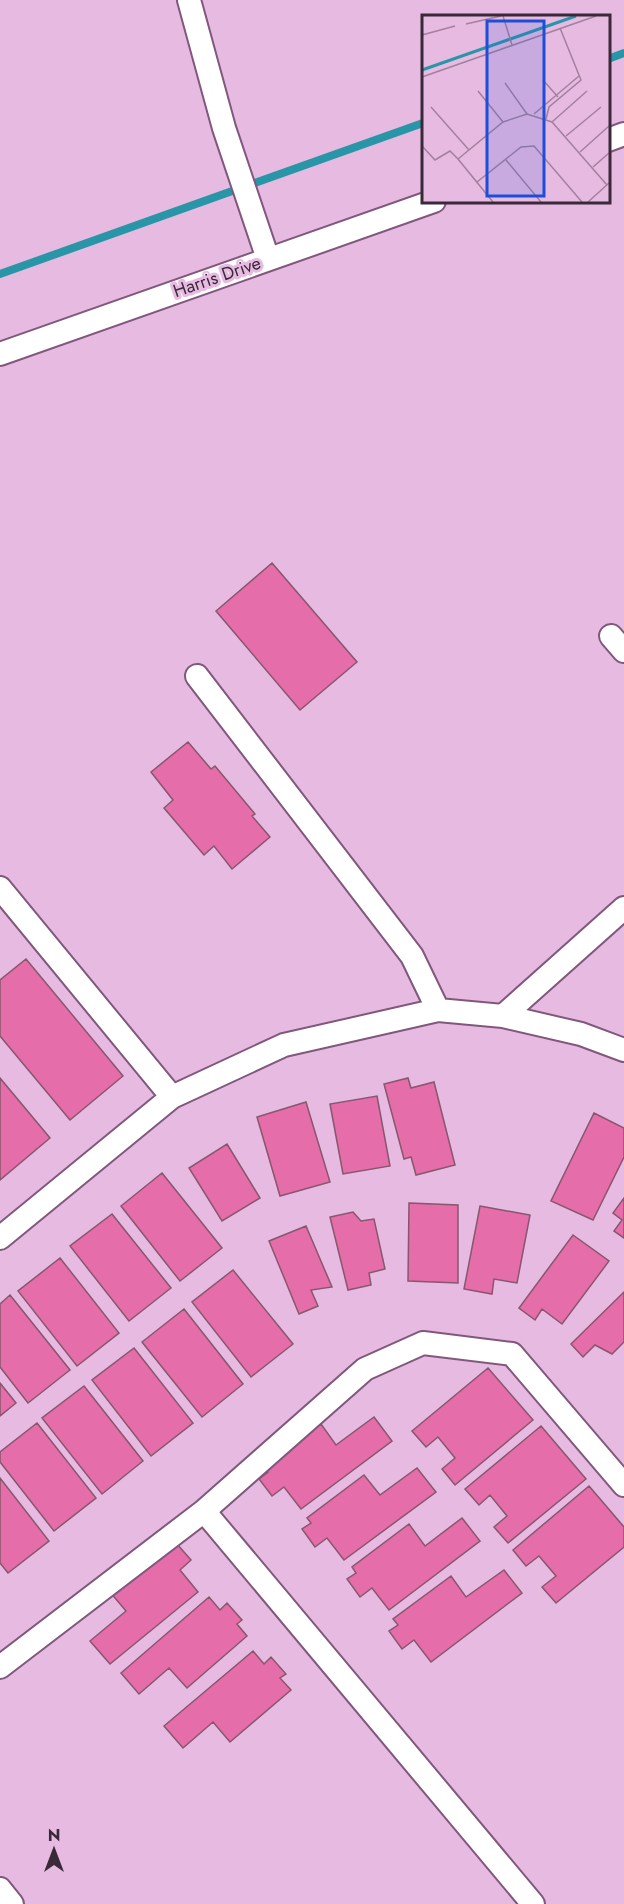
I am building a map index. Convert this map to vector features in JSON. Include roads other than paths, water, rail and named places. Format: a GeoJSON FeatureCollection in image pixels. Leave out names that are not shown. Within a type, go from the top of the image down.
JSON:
{"type":"FeatureCollection","features":[{"type":"Feature","properties":{"kind":"street"},"geometry":{"type":"LineString","coordinates":[[189,0],[224,128],[268,260]]}},
{"type":"Feature","properties":{"kind":"street"},"geometry":{"type":"LineString","coordinates":[[609,140],[624,134]]}},
{"type":"Feature","properties":{"kind":"street","name":"Harris Drive"},"geometry":{"type":"LineString","coordinates":[[0,354],[431,202]]}},
{"type":"Feature","properties":{"kind":"street"},"geometry":{"type":"LineString","coordinates":[[197,676],[412,956],[438,1010]]}},
{"type":"Feature","properties":{"kind":"street"},"geometry":{"type":"LineString","coordinates":[[0,888],[172,1096]]}},
{"type":"Feature","properties":{"kind":"street"},"geometry":{"type":"LineString","coordinates":[[503,1016],[624,908]]}},
{"type":"Feature","properties":{"kind":"street"},"geometry":{"type":"LineString","coordinates":[[0,1238],[172,1096],[284,1044],[438,1010],[503,1016],[581,1034],[624,1050]]}},
{"type":"Feature","properties":{"kind":"street"},"geometry":{"type":"LineString","coordinates":[[0,1667],[204,1511],[365,1369],[423,1343],[512,1354],[624,1485]]}},
{"type":"Feature","properties":{"kind":"street"},"geometry":{"type":"LineString","coordinates":[[204,1511],[533,1904]]}},
{"type":"Feature","properties":{"kind":"street"},"geometry":{"type":"LineString","coordinates":[[0,1889],[12,1904]]}},
{"type":"Feature","properties":{"kind":"waterway"},"geometry":{"type":"LineString","coordinates":[[609,59],[624,53]]}},
{"type":"Feature","properties":{"kind":"waterway"},"geometry":{"type":"LineString","coordinates":[[0,274],[422,123]]}}]}
